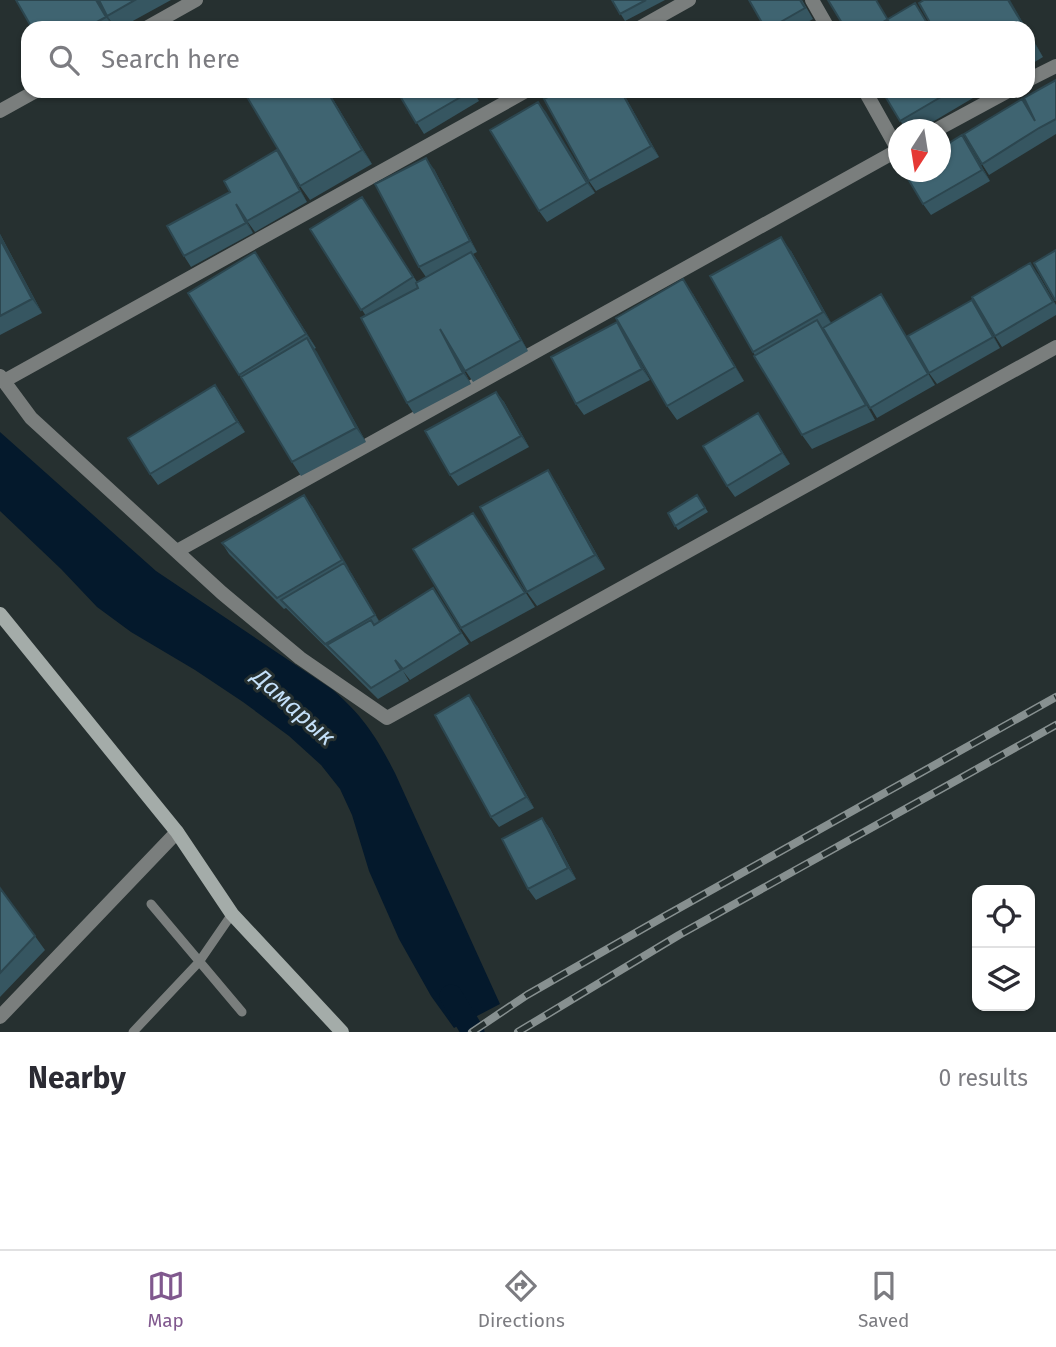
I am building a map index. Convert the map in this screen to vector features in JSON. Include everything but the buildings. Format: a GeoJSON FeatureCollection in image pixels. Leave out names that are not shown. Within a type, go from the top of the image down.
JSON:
{"type":"FeatureCollection","features":[{"type":"Feature","properties":{"kind":"main road"},"geometry":{"type":"LineString","coordinates":[[0,614],[177,832],[232,914],[342,1032]]}},
{"type":"Feature","properties":{"kind":"street"},"geometry":{"type":"LineString","coordinates":[[158,21],[196,0]]}},
{"type":"Feature","properties":{"kind":"street"},"geometry":{"type":"LineString","coordinates":[[652,21],[689,0]]}},
{"type":"Feature","properties":{"kind":"street"},"geometry":{"type":"LineString","coordinates":[[812,0],[824,21]]}},
{"type":"Feature","properties":{"kind":"street"},"geometry":{"type":"LineString","coordinates":[[1035,76],[1056,66]]}},
{"type":"Feature","properties":{"kind":"street"},"geometry":{"type":"LineString","coordinates":[[0,111],[23,98]]}},
{"type":"Feature","properties":{"kind":"street"},"geometry":{"type":"LineString","coordinates":[[513,98],[2,379],[31,418],[222,593],[300,658],[387,718],[859,458],[1056,346]]}},
{"type":"Feature","properties":{"kind":"street"},"geometry":{"type":"LineString","coordinates":[[177,551],[898,149],[869,98]]}},
{"type":"Feature","properties":{"kind":"street"},"geometry":{"type":"LineString","coordinates":[[951,122],[995,98]]}},
{"type":"Feature","properties":{"kind":"street"},"geometry":{"type":"LineString","coordinates":[[0,1017],[177,832]]}},
{"type":"Feature","properties":{"kind":"lane"},"geometry":{"type":"LineString","coordinates":[[151,904],[242,1012]]}},
{"type":"Feature","properties":{"kind":"lane"},"geometry":{"type":"LineString","coordinates":[[133,1032],[199,962],[232,914]]}},
{"type":"Feature","properties":{"kind":"water"},"geometry":{"type":"Polygon","coordinates":[[[0,432],[156,571],[333,690],[353,709],[376,738],[395,773],[500,1004],[454,1028],[431,996],[399,939],[369,871],[352,815],[340,789],[321,765],[289,736],[243,702],[131,632],[97,607],[0,511],[0,432]]]}},
{"type":"Feature","properties":{"kind":"waterway","name":"Дамарык"},"geometry":{"type":"LineString","coordinates":[[451,996],[473,1032]]}},
{"type":"Feature","properties":{"kind":"railway"},"geometry":{"type":"LineString","coordinates":[[472,1032],[527,995],[1056,697]]}},
{"type":"Feature","properties":{"kind":"railway"},"geometry":{"type":"LineString","coordinates":[[518,1032],[679,935],[1056,725]]}}]}
